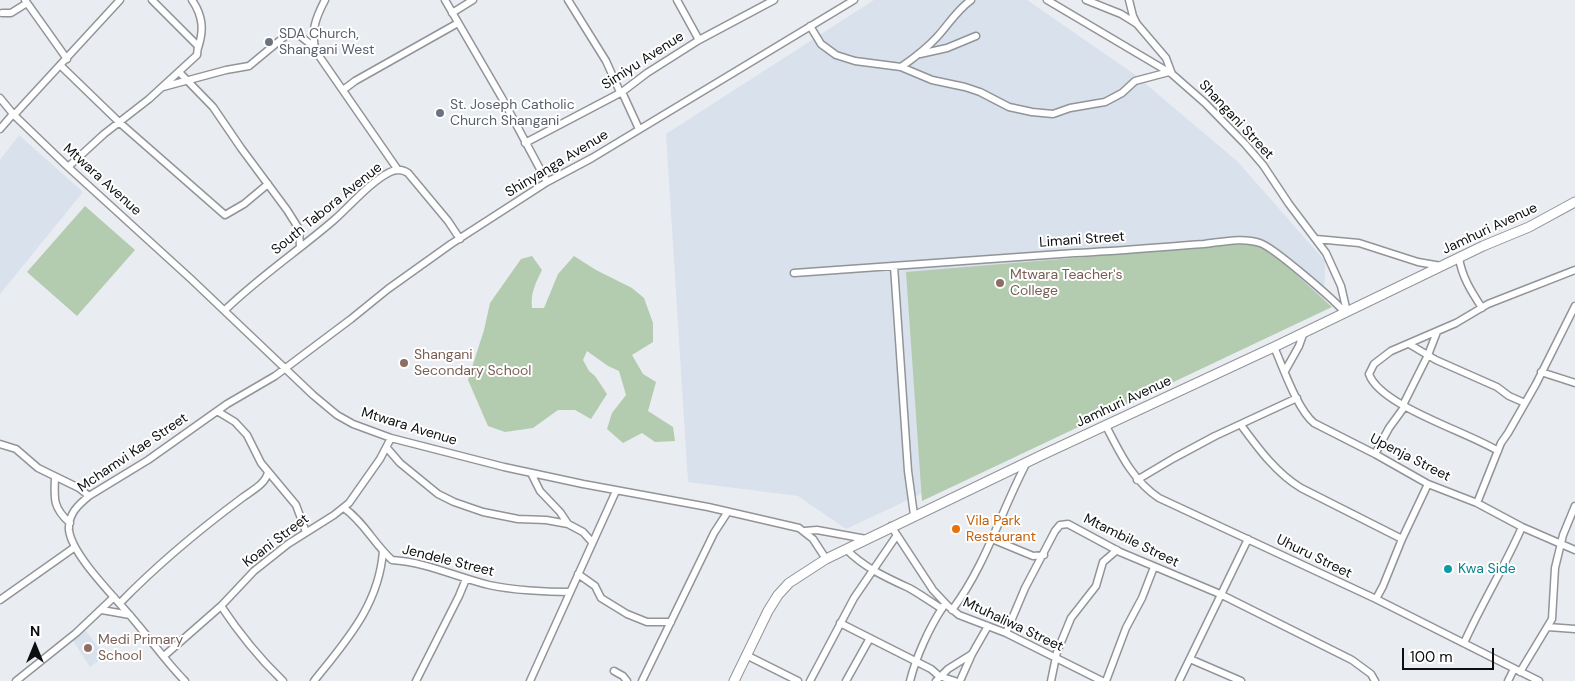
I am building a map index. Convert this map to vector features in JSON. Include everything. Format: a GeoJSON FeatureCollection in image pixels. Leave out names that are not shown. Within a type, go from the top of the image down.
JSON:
{"type":"FeatureCollection","features":[{"type":"Feature","properties":{"kind":"street"},"geometry":{"type":"LineString","coordinates":[[0,129],[120,0]]}},
{"type":"Feature","properties":{"kind":"street"},"geometry":{"type":"LineString","coordinates":[[152,0],[198,48]]}},
{"type":"Feature","properties":{"kind":"street"},"geometry":{"type":"LineString","coordinates":[[68,167],[180,72],[197,55],[202,35],[202,20],[192,0]]}},
{"type":"Feature","properties":{"kind":"street"},"geometry":{"type":"LineString","coordinates":[[325,0],[314,28],[315,48],[333,78],[398,170]]}},
{"type":"Feature","properties":{"kind":"street"},"geometry":{"type":"LineString","coordinates":[[445,0],[502,98],[547,182]]}},
{"type":"Feature","properties":{"kind":"street"},"geometry":{"type":"LineString","coordinates":[[452,13],[473,0]]}},
{"type":"Feature","properties":{"kind":"street"},"geometry":{"type":"LineString","coordinates":[[568,0],[606,61],[639,129]]}},
{"type":"Feature","properties":{"kind":"street"},"geometry":{"type":"LineString","coordinates":[[676,0],[699,40]]}},
{"type":"Feature","properties":{"kind":"street","name":"Simiyu Avenue"},"geometry":{"type":"LineString","coordinates":[[525,144],[621,92],[699,40],[774,0]]}},
{"type":"Feature","properties":{"kind":"street","name":"Shinyanga Avenue"},"geometry":{"type":"LineString","coordinates":[[286,368],[388,289],[460,238],[547,182],[580,165],[854,0]]}},
{"type":"Feature","properties":{"kind":"street"},"geometry":{"type":"LineString","coordinates":[[901,67],[920,54],[937,37],[956,12],[971,0]]}},
{"type":"Feature","properties":{"kind":"street","name":"Shangani Street"},"geometry":{"type":"LineString","coordinates":[[1047,0],[1170,73],[1205,103],[1245,144],[1263,165],[1333,266],[1341,286],[1346,312]]}},
{"type":"Feature","properties":{"kind":"street"},"geometry":{"type":"LineString","coordinates":[[1086,0],[1121,14],[1137,24]]}},
{"type":"Feature","properties":{"kind":"street"},"geometry":{"type":"LineString","coordinates":[[810,26],[821,44],[836,55],[855,61],[901,67],[932,80],[980,92],[1003,105],[1016,109],[1053,114],[1070,108],[1105,102],[1122,93],[1135,81],[1170,73],[1166,58],[1137,24],[1129,0]]}},
{"type":"Feature","properties":{"kind":"street"},"geometry":{"type":"LineString","coordinates":[[2,13],[11,13],[26,1],[67,58]]}},
{"type":"Feature","properties":{"kind":"street"},"geometry":{"type":"LineString","coordinates":[[343,90],[355,81],[458,23]]}},
{"type":"Feature","properties":{"kind":"street"},"geometry":{"type":"LineString","coordinates":[[162,87],[226,70],[249,66],[291,33],[299,35],[315,48]]}},
{"type":"Feature","properties":{"kind":"street"},"geometry":{"type":"LineString","coordinates":[[920,54],[938,51],[976,36]]}},
{"type":"Feature","properties":{"kind":"street"},"geometry":{"type":"LineString","coordinates":[[60,66],[225,215],[244,204],[268,184]]}},
{"type":"Feature","properties":{"kind":"street"},"geometry":{"type":"LineString","coordinates":[[180,72],[217,113],[299,229],[300,248]]}},
{"type":"Feature","properties":{"kind":"street","name":"Mtwara Avenue"},"geometry":{"type":"LineString","coordinates":[[0,98],[13,114],[68,167],[129,220],[337,415],[353,424],[391,438],[532,473],[779,522],[806,531],[817,530],[866,539]]}},
{"type":"Feature","properties":{"kind":"street","name":"South Tabora Avenue"},"geometry":{"type":"LineString","coordinates":[[225,310],[252,284],[300,248],[379,180],[398,170],[406,172],[410,176],[460,238]]}},
{"type":"Feature","properties":{"kind":"street","name":"Jamhuri Avenue"},"geometry":{"type":"LineString","coordinates":[[734,681],[778,595],[788,583],[826,559],[914,515],[1274,347],[1459,258],[1529,227],[1575,203]]}},
{"type":"Feature","properties":{"kind":"street"},"geometry":{"type":"LineString","coordinates":[[1316,240],[1359,243],[1418,262],[1442,266]]}},
{"type":"Feature","properties":{"kind":"street","name":"Limani Street"},"geometry":{"type":"LineString","coordinates":[[794,274],[1111,252],[1228,241],[1251,241],[1269,247],[1332,298],[1346,312]]}},
{"type":"Feature","properties":{"kind":"street"},"geometry":{"type":"LineString","coordinates":[[1459,258],[1466,283],[1482,308]]}},
{"type":"Feature","properties":{"kind":"street"},"geometry":{"type":"LineString","coordinates":[[894,266],[908,471],[914,515]]}},
{"type":"Feature","properties":{"kind":"street"},"geometry":{"type":"LineString","coordinates":[[1498,451],[1404,405],[1376,386],[1369,374],[1374,364],[1386,354],[1471,316],[1482,308],[1575,270]]}},
{"type":"Feature","properties":{"kind":"street"},"geometry":{"type":"LineString","coordinates":[[1477,503],[1498,451],[1575,306]]}},
{"type":"Feature","properties":{"kind":"street"},"geometry":{"type":"LineString","coordinates":[[1285,371],[1299,346],[1304,332]]}},
{"type":"Feature","properties":{"kind":"street"},"geometry":{"type":"LineString","coordinates":[[1375,454],[1404,405],[1428,356],[1437,332]]}},
{"type":"Feature","properties":{"kind":"street"},"geometry":{"type":"LineString","coordinates":[[1409,344],[1428,356],[1497,387],[1509,396],[1525,403]]}},
{"type":"Feature","properties":{"kind":"street","name":"Upenja Street"},"geometry":{"type":"LineString","coordinates":[[1274,347],[1306,415],[1314,422],[1428,484],[1477,503],[1575,550]]}},
{"type":"Feature","properties":{"kind":"street","name":"Mchamvi Kae Street"},"geometry":{"type":"LineString","coordinates":[[70,523],[74,509],[89,496],[168,446],[217,411],[286,368]]}},
{"type":"Feature","properties":{"kind":"street"},"geometry":{"type":"LineString","coordinates":[[1541,372],[1575,383]]}},
{"type":"Feature","properties":{"kind":"street"},"geometry":{"type":"LineString","coordinates":[[1137,480],[1174,458],[1297,398]]}},
{"type":"Feature","properties":{"kind":"street"},"geometry":{"type":"LineString","coordinates":[[217,411],[235,422],[242,429],[268,472],[296,505],[306,532]]}},
{"type":"Feature","properties":{"kind":"street"},"geometry":{"type":"LineString","coordinates":[[1241,425],[1270,462],[1287,479],[1301,488],[1402,539]]}},
{"type":"Feature","properties":{"kind":"street","name":"Uhuru Street"},"geometry":{"type":"LineString","coordinates":[[1106,426],[1137,480],[1159,498],[1376,599],[1538,681]]}},
{"type":"Feature","properties":{"kind":"street","name":"Koani Street"},"geometry":{"type":"LineString","coordinates":[[164,656],[221,606],[254,571],[306,532],[344,508],[364,483],[387,448],[391,438]]}},
{"type":"Feature","properties":{"kind":"street"},"geometry":{"type":"LineString","coordinates":[[0,444],[16,449],[34,466],[79,488],[89,496]]}},
{"type":"Feature","properties":{"kind":"street"},"geometry":{"type":"LineString","coordinates":[[387,448],[400,463],[438,494],[454,502],[483,512],[518,519],[546,520],[568,524],[583,532],[592,542]]}},
{"type":"Feature","properties":{"kind":"street"},"geometry":{"type":"LineString","coordinates":[[952,610],[971,581],[1027,462]]}},
{"type":"Feature","properties":{"kind":"street"},"geometry":{"type":"LineString","coordinates":[[120,604],[165,560],[224,511],[262,484],[268,472]]}},
{"type":"Feature","properties":{"kind":"street"},"geometry":{"type":"LineString","coordinates":[[532,473],[540,491],[560,512],[568,524]]}},
{"type":"Feature","properties":{"kind":"street"},"geometry":{"type":"LineString","coordinates":[[56,478],[55,504],[70,523],[70,532],[75,547],[114,598],[184,681]]}},
{"type":"Feature","properties":{"kind":"street"},"geometry":{"type":"LineString","coordinates":[[262,484],[278,482]]}},
{"type":"Feature","properties":{"kind":"street"},"geometry":{"type":"LineString","coordinates":[[1376,599],[1428,484]]}},
{"type":"Feature","properties":{"kind":"street"},"geometry":{"type":"LineString","coordinates":[[530,681],[616,491]]}},
{"type":"Feature","properties":{"kind":"street"},"geometry":{"type":"LineString","coordinates":[[1508,681],[1517,671],[1552,619],[1555,573],[1560,543],[1575,506]]}},
{"type":"Feature","properties":{"kind":"street","name":"Jendele Street"},"geometry":{"type":"LineString","coordinates":[[344,508],[359,520],[382,551],[392,560],[435,568],[466,579],[498,586],[570,592]]}},
{"type":"Feature","properties":{"kind":"street"},"geometry":{"type":"LineString","coordinates":[[635,681],[642,680],[714,533],[728,513]]}},
{"type":"Feature","properties":{"kind":"street","name":"Mtambile Street"},"geometry":{"type":"LineString","coordinates":[[1006,633],[1025,588],[1058,527],[1066,524],[1154,567],[1220,594],[1352,660],[1371,674],[1374,681]]}},
{"type":"Feature","properties":{"kind":"street","name":"Mtuhaliwa Street"},"geometry":{"type":"LineString","coordinates":[[891,526],[944,607],[1006,633],[1104,681]]}},
{"type":"Feature","properties":{"kind":"street"},"geometry":{"type":"LineString","coordinates":[[1464,643],[1509,556],[1522,526]]}},
{"type":"Feature","properties":{"kind":"street"},"geometry":{"type":"LineString","coordinates":[[806,531],[820,548],[826,559]]}},
{"type":"Feature","properties":{"kind":"street"},"geometry":{"type":"LineString","coordinates":[[810,681],[862,584],[897,535]]}},
{"type":"Feature","properties":{"kind":"street"},"geometry":{"type":"LineString","coordinates":[[992,538],[1033,556],[1044,555]]}},
{"type":"Feature","properties":{"kind":"street"},"geometry":{"type":"LineString","coordinates":[[1180,681],[1248,539]]}},
{"type":"Feature","properties":{"kind":"street"},"geometry":{"type":"LineString","coordinates":[[0,600],[75,547]]}},
{"type":"Feature","properties":{"kind":"street"},"geometry":{"type":"LineString","coordinates":[[846,549],[889,580],[944,607],[916,662],[910,681]]}},
{"type":"Feature","properties":{"kind":"street"},"geometry":{"type":"LineString","coordinates":[[1051,681],[1057,652],[1072,618],[1096,586],[1103,562],[1117,550]]}},
{"type":"Feature","properties":{"kind":"street"},"geometry":{"type":"LineString","coordinates":[[314,681],[342,647],[362,616],[376,586],[382,551]]}},
{"type":"Feature","properties":{"kind":"street"},"geometry":{"type":"LineString","coordinates":[[1104,681],[1154,567]]}},
{"type":"Feature","properties":{"kind":"street"},"geometry":{"type":"LineString","coordinates":[[578,574],[595,586],[601,598],[627,614],[647,622],[671,622]]}},
{"type":"Feature","properties":{"kind":"street"},"geometry":{"type":"LineString","coordinates":[[416,681],[466,579]]}},
{"type":"Feature","properties":{"kind":"street"},"geometry":{"type":"LineString","coordinates":[[16,681],[76,633],[114,598]]}},
{"type":"Feature","properties":{"kind":"street"},"geometry":{"type":"LineString","coordinates":[[221,606],[239,631],[283,681]]}},
{"type":"Feature","properties":{"kind":"street"},"geometry":{"type":"LineString","coordinates":[[102,610],[130,616]]}},
{"type":"Feature","properties":{"kind":"street"},"geometry":{"type":"LineString","coordinates":[[840,623],[931,669],[938,679],[955,681]]}},
{"type":"Feature","properties":{"kind":"street"},"geometry":{"type":"LineString","coordinates":[[960,681],[972,654],[988,626]]}},
{"type":"Feature","properties":{"kind":"street"},"geometry":{"type":"LineString","coordinates":[[1548,626],[1575,629]]}},
{"type":"Feature","properties":{"kind":"street"},"geometry":{"type":"LineString","coordinates":[[846,681],[870,638]]}},
{"type":"Feature","properties":{"kind":"street"},"geometry":{"type":"LineString","coordinates":[[938,679],[948,668],[972,654]]}},
{"type":"Feature","properties":{"kind":"street"},"geometry":{"type":"LineString","coordinates":[[746,655],[798,681]]}},
{"type":"Feature","properties":{"kind":"street"},"geometry":{"type":"LineString","coordinates":[[1190,659],[1241,681]]}},
{"type":"Feature","properties":{"kind":"street"},"geometry":{"type":"LineString","coordinates":[[614,671],[623,676],[627,681]]}},
{"type":"Feature","properties":{"kind":"street"},"geometry":{"type":"LineString","coordinates":[[24,681],[26,673]]}},
{"type":"Feature","properties":{"kind":"shaded area","name":"Mtwara Teacher's College"},"geometry":{"type":"Polygon","coordinates":[[[874,0],[1027,0],[1134,74],[1237,161],[1325,261],[1324,305],[846,529],[798,496],[688,482],[666,134],[874,0]]]}},
{"type":"Feature","properties":{"kind":"shaded area"},"geometry":{"type":"Polygon","coordinates":[[[19,135],[83,192],[0,294],[0,160],[19,135]]]}},
{"type":"Feature","properties":{"kind":"shaded area","name":"Medi Primary School"},"geometry":{"type":"Polygon","coordinates":[[[85,630],[105,656],[90,667],[72,639],[85,630]]]}},
{"type":"Feature","properties":{"kind":"green space"},"geometry":{"type":"Polygon","coordinates":[[[85,206],[135,250],[77,316],[27,272],[85,206]]]}},
{"type":"Feature","properties":{"kind":"green space"},"geometry":{"type":"Polygon","coordinates":[[[1254,243],[1269,250],[1332,307],[922,501],[906,272],[1254,243]]]}},
{"type":"Feature","properties":{"kind":"green space"},"geometry":{"type":"Polygon","coordinates":[[[532,256],[542,270],[533,293],[532,308],[544,308],[558,274],[574,256],[596,270],[632,288],[644,298],[653,323],[653,342],[632,355],[643,374],[656,382],[648,411],[673,427],[675,441],[655,442],[642,433],[623,443],[607,429],[612,413],[626,395],[619,371],[608,366],[587,351],[583,360],[607,394],[591,419],[575,410],[558,410],[533,428],[505,432],[488,426],[468,380],[484,330],[490,303],[521,259],[532,256]]]}},
{"type":"Feature","properties":{"kind":"place","name":"SDA Church, Shangani West"},"geometry":{"type":"Point","coordinates":[269,42]}},
{"type":"Feature","properties":{"kind":"place","name":"St. Joseph Catholic Church Shangani"},"geometry":{"type":"Point","coordinates":[440,113]}},
{"type":"Feature","properties":{"kind":"place","name":"Mtwara Teacher's College"},"geometry":{"type":"Point","coordinates":[1000,283]}},
{"type":"Feature","properties":{"kind":"place","name":"Shangani Secondary School"},"geometry":{"type":"Point","coordinates":[404,363]}},
{"type":"Feature","properties":{"kind":"place","name":"Vila Park Restaurant"},"geometry":{"type":"Point","coordinates":[956,529]}},
{"type":"Feature","properties":{"kind":"place","name":"Kwa Side"},"geometry":{"type":"Point","coordinates":[1448,569]}},
{"type":"Feature","properties":{"kind":"place","name":"Medi Primary School"},"geometry":{"type":"Point","coordinates":[88,648]}}]}
